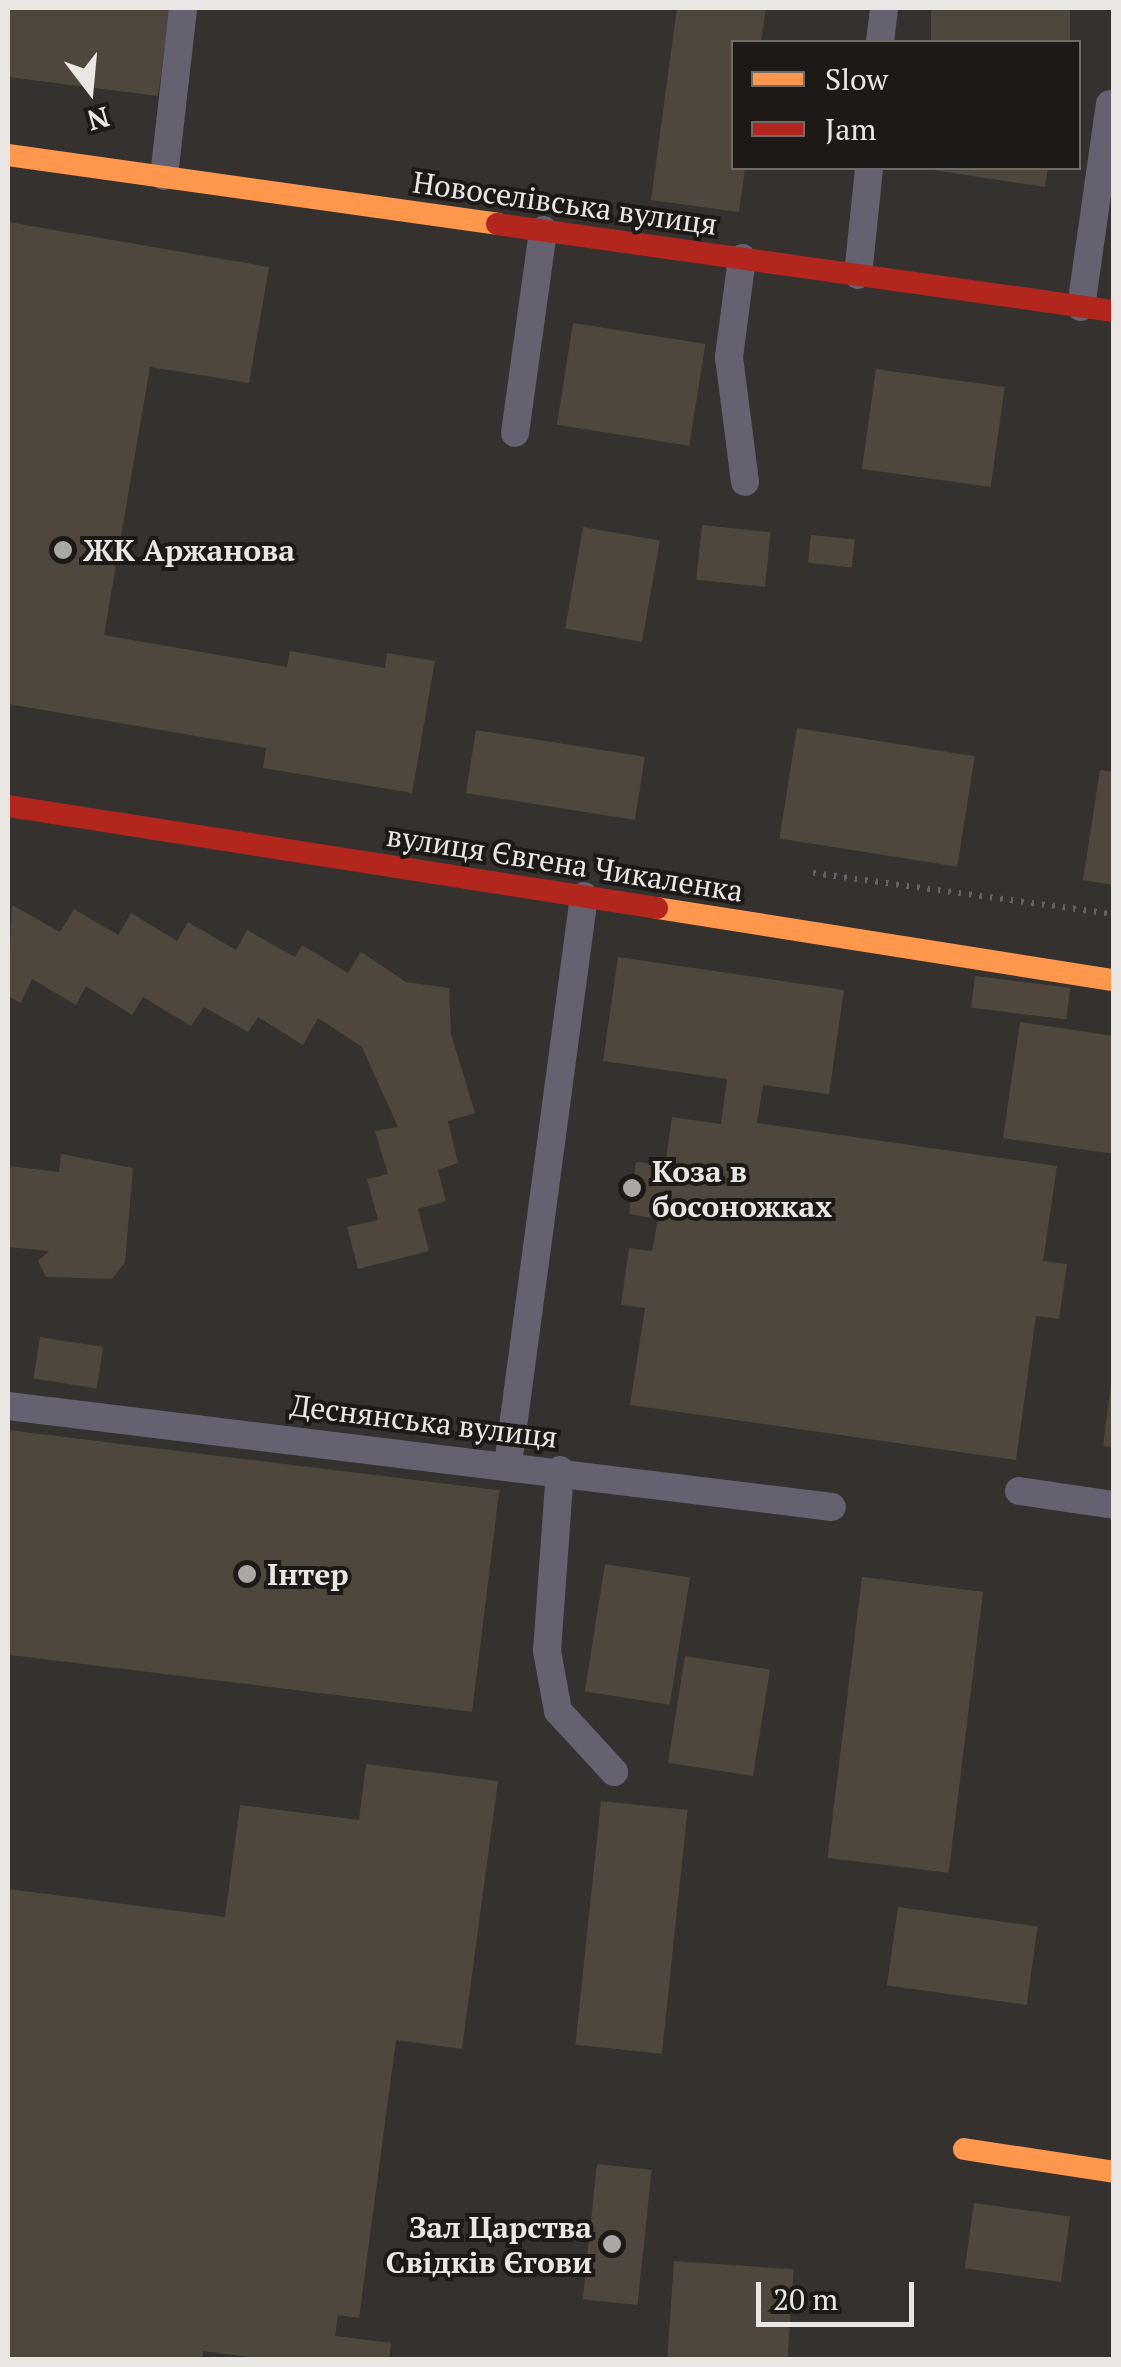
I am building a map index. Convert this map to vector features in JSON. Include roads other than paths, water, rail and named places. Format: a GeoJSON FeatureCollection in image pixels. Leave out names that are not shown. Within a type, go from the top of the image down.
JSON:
{"type":"FeatureCollection","features":[{"type":"Feature","properties":{"kind":"street","name":"Новоселівська вулиця"},"geometry":{"type":"LineString","coordinates":[[8,155],[1114,312]]}},
{"type":"Feature","properties":{"kind":"street","name":"вулиця Євгена Чикаленка"},"geometry":{"type":"LineString","coordinates":[[8,806],[1114,980]]}},
{"type":"Feature","properties":{"kind":"street"},"geometry":{"type":"LineString","coordinates":[[964,2149],[1114,2172]]}},
{"type":"Feature","properties":{"kind":"lane"},"geometry":{"type":"LineString","coordinates":[[880,40],[884,8]]}},
{"type":"Feature","properties":{"kind":"lane"},"geometry":{"type":"LineString","coordinates":[[164,176],[183,9]]}},
{"type":"Feature","properties":{"kind":"lane"},"geometry":{"type":"LineString","coordinates":[[1081,306],[1110,104]]}},
{"type":"Feature","properties":{"kind":"lane"},"geometry":{"type":"LineString","coordinates":[[858,275],[868,170]]}},
{"type":"Feature","properties":{"kind":"lane"},"geometry":{"type":"LineString","coordinates":[[516,433],[543,230]]}},
{"type":"Feature","properties":{"kind":"lane"},"geometry":{"type":"LineString","coordinates":[[742,258],[729,357],[745,482]]}},
{"type":"Feature","properties":{"kind":"lane"},"geometry":{"type":"LineString","coordinates":[[508,1464],[584,896]]}},
{"type":"Feature","properties":{"kind":"lane","name":"Деснянська вулиця"},"geometry":{"type":"LineString","coordinates":[[8,1406],[832,1506]]}},
{"type":"Feature","properties":{"kind":"lane"},"geometry":{"type":"LineString","coordinates":[[560,1470],[547,1652],[558,1711],[614,1772]]}},
{"type":"Feature","properties":{"kind":"lane"},"geometry":{"type":"LineString","coordinates":[[1019,1491],[1114,1505]]}},
{"type":"Feature","properties":{"kind":"place","name":"ЖК Аржанова"},"geometry":{"type":"Point","coordinates":[63,550]}},
{"type":"Feature","properties":{"kind":"place","name":"Коза в босоножках"},"geometry":{"type":"Point","coordinates":[632,1188]}},
{"type":"Feature","properties":{"kind":"place","name":"Інтер"},"geometry":{"type":"Point","coordinates":[247,1574]}},
{"type":"Feature","properties":{"kind":"place","name":"Зал Царства Свідків Єгови"},"geometry":{"type":"Point","coordinates":[612,2244]}}]}
